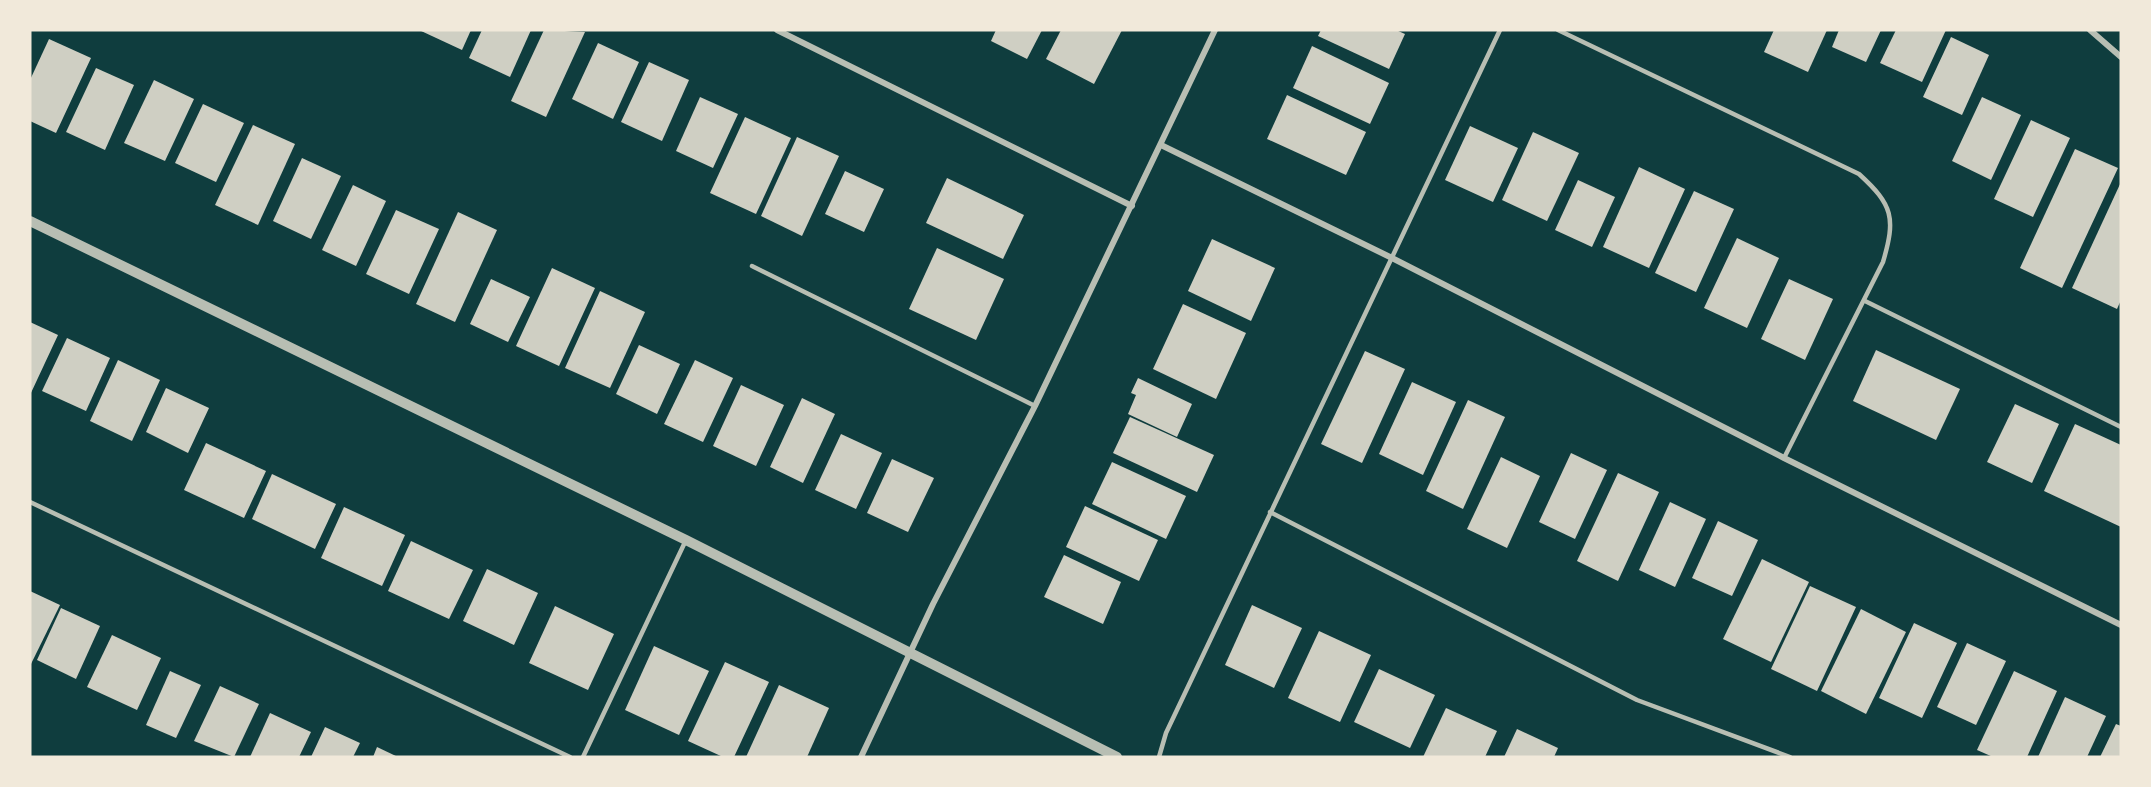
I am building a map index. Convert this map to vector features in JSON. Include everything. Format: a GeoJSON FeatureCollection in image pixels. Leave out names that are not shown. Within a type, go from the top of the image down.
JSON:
{"type":"FeatureCollection","features":[{"type":"Feature","properties":{"kind":"street"},"geometry":{"type":"LineString","coordinates":[[777,30],[1132,206]]}},
{"type":"Feature","properties":{"kind":"street"},"geometry":{"type":"LineString","coordinates":[[861,757],[910,653],[1035,406],[1215,30]]}},
{"type":"Feature","properties":{"kind":"street"},"geometry":{"type":"LineString","coordinates":[[2090,30],[2121,57]]}},
{"type":"Feature","properties":{"kind":"street"},"geometry":{"type":"LineString","coordinates":[[1161,145],[1392,258],[1784,458],[2121,625]]}},
{"type":"Feature","properties":{"kind":"street"},"geometry":{"type":"LineString","coordinates":[[30,221],[686,540],[1117,757]]}},
{"type":"Feature","properties":{"kind":"lane"},"geometry":{"type":"LineString","coordinates":[[1159,757],[1166,733],[1500,30]]}},
{"type":"Feature","properties":{"kind":"lane"},"geometry":{"type":"LineString","coordinates":[[1558,30],[1859,174],[1882,195],[1890,217],[1891,235],[1883,262],[1784,458]]}},
{"type":"Feature","properties":{"kind":"lane"},"geometry":{"type":"LineString","coordinates":[[752,266],[1035,406]]}},
{"type":"Feature","properties":{"kind":"lane"},"geometry":{"type":"LineString","coordinates":[[1865,301],[2121,427]]}},
{"type":"Feature","properties":{"kind":"lane"},"geometry":{"type":"LineString","coordinates":[[30,502],[570,757]]}},
{"type":"Feature","properties":{"kind":"lane"},"geometry":{"type":"LineString","coordinates":[[1270,512],[1637,700],[1790,757]]}},
{"type":"Feature","properties":{"kind":"lane"},"geometry":{"type":"LineString","coordinates":[[583,757],[686,540]]}},
{"type":"Feature","properties":{"kind":"building"},"geometry":{"type":"Polygon","coordinates":[[[419,30],[471,30],[462,50],[419,30]]]}},
{"type":"Feature","properties":{"kind":"building"},"geometry":{"type":"Polygon","coordinates":[[[482,30],[531,30],[510,77],[469,58],[482,30]]]}},
{"type":"Feature","properties":{"kind":"building"},"geometry":{"type":"Polygon","coordinates":[[[544,30],[585,32],[546,117],[511,101],[544,30]]]}},
{"type":"Feature","properties":{"kind":"building"},"geometry":{"type":"Polygon","coordinates":[[[996,30],[1042,30],[1027,59],[991,41],[996,30]]]}},
{"type":"Feature","properties":{"kind":"building"},"geometry":{"type":"Polygon","coordinates":[[[1061,30],[1122,30],[1094,84],[1046,59],[1061,30]]]}},
{"type":"Feature","properties":{"kind":"building"},"geometry":{"type":"Polygon","coordinates":[[[1321,30],[1396,30],[1405,34],[1389,69],[1318,36],[1321,30]]]}},
{"type":"Feature","properties":{"kind":"building"},"geometry":{"type":"Polygon","coordinates":[[[1774,30],[1827,30],[1808,72],[1764,52],[1774,30]]]}},
{"type":"Feature","properties":{"kind":"building"},"geometry":{"type":"Polygon","coordinates":[[[1839,30],[1881,30],[1866,62],[1832,47],[1839,30]]]}},
{"type":"Feature","properties":{"kind":"building"},"geometry":{"type":"Polygon","coordinates":[[[1896,30],[1946,30],[1922,82],[1880,63],[1896,30]]]}},
{"type":"Feature","properties":{"kind":"building"},"geometry":{"type":"Polygon","coordinates":[[[1951,37],[1989,55],[1962,115],[1923,97],[1951,37]]]}},
{"type":"Feature","properties":{"kind":"building"},"geometry":{"type":"Polygon","coordinates":[[[49,39],[91,58],[56,133],[30,121],[30,80],[49,39]]]}},
{"type":"Feature","properties":{"kind":"building"},"geometry":{"type":"Polygon","coordinates":[[[598,43],[639,62],[613,119],[572,99],[598,43]]]}},
{"type":"Feature","properties":{"kind":"building"},"geometry":{"type":"Polygon","coordinates":[[[1312,46],[1389,83],[1370,124],[1293,88],[1312,46]]]}},
{"type":"Feature","properties":{"kind":"building"},"geometry":{"type":"Polygon","coordinates":[[[649,62],[689,80],[662,141],[621,122],[649,62]]]}},
{"type":"Feature","properties":{"kind":"building"},"geometry":{"type":"Polygon","coordinates":[[[96,68],[134,85],[105,150],[66,132],[96,68]]]}},
{"type":"Feature","properties":{"kind":"building"},"geometry":{"type":"Polygon","coordinates":[[[154,80],[194,99],[165,161],[124,143],[154,80]]]}},
{"type":"Feature","properties":{"kind":"building"},"geometry":{"type":"Polygon","coordinates":[[[1287,95],[1366,132],[1346,175],[1267,139],[1287,95]]]}},
{"type":"Feature","properties":{"kind":"building"},"geometry":{"type":"Polygon","coordinates":[[[700,97],[738,114],[713,168],[676,151],[700,97]]]}},
{"type":"Feature","properties":{"kind":"building"},"geometry":{"type":"Polygon","coordinates":[[[1982,97],[2021,115],[1991,180],[1952,161],[1982,97]]]}},
{"type":"Feature","properties":{"kind":"building"},"geometry":{"type":"Polygon","coordinates":[[[203,104],[244,123],[216,182],[175,163],[203,104]]]}},
{"type":"Feature","properties":{"kind":"building"},"geometry":{"type":"Polygon","coordinates":[[[745,117],[791,138],[756,214],[710,193],[745,117]]]}},
{"type":"Feature","properties":{"kind":"building"},"geometry":{"type":"Polygon","coordinates":[[[2031,120],[2070,138],[2033,217],[1994,199],[2031,120]]]}},
{"type":"Feature","properties":{"kind":"building"},"geometry":{"type":"Polygon","coordinates":[[[253,125],[295,144],[258,225],[215,205],[253,125]]]}},
{"type":"Feature","properties":{"kind":"building"},"geometry":{"type":"Polygon","coordinates":[[[1470,126],[1518,148],[1493,202],[1445,180],[1470,126]]]}},
{"type":"Feature","properties":{"kind":"building"},"geometry":{"type":"Polygon","coordinates":[[[1533,132],[1579,153],[1547,221],[1502,200],[1533,132]]]}},
{"type":"Feature","properties":{"kind":"building"},"geometry":{"type":"Polygon","coordinates":[[[797,137],[839,156],[802,236],[761,216],[797,137]]]}},
{"type":"Feature","properties":{"kind":"building"},"geometry":{"type":"Polygon","coordinates":[[[2075,149],[2118,168],[2062,288],[2020,268],[2075,149]]]}},
{"type":"Feature","properties":{"kind":"building"},"geometry":{"type":"Polygon","coordinates":[[[302,158],[341,176],[311,239],[273,221],[302,158]]]}},
{"type":"Feature","properties":{"kind":"building"},"geometry":{"type":"Polygon","coordinates":[[[1639,167],[1685,189],[1649,268],[1603,247],[1639,167]]]}},
{"type":"Feature","properties":{"kind":"building"},"geometry":{"type":"Polygon","coordinates":[[[845,171],[884,189],[864,232],[825,214],[845,171]]]}},
{"type":"Feature","properties":{"kind":"building"},"geometry":{"type":"Polygon","coordinates":[[[947,178],[1024,215],[1003,259],[926,223],[947,178]]]}},
{"type":"Feature","properties":{"kind":"building"},"geometry":{"type":"Polygon","coordinates":[[[1578,180],[1615,197],[1592,247],[1555,230],[1578,180]]]}},
{"type":"Feature","properties":{"kind":"building"},"geometry":{"type":"Polygon","coordinates":[[[2121,182],[2121,300],[2117,309],[2072,288],[2121,182]]]}},
{"type":"Feature","properties":{"kind":"building"},"geometry":{"type":"Polygon","coordinates":[[[353,185],[386,201],[356,266],[322,250],[353,185]]]}},
{"type":"Feature","properties":{"kind":"building"},"geometry":{"type":"Polygon","coordinates":[[[1694,191],[1734,209],[1696,292],[1655,273],[1694,191]]]}},
{"type":"Feature","properties":{"kind":"building"},"geometry":{"type":"Polygon","coordinates":[[[396,210],[439,229],[409,294],[366,274],[396,210]]]}},
{"type":"Feature","properties":{"kind":"building"},"geometry":{"type":"Polygon","coordinates":[[[458,212],[497,230],[455,322],[416,304],[458,212]]]}},
{"type":"Feature","properties":{"kind":"building"},"geometry":{"type":"Polygon","coordinates":[[[1737,238],[1779,258],[1747,328],[1704,308],[1737,238]]]}},
{"type":"Feature","properties":{"kind":"building"},"geometry":{"type":"Polygon","coordinates":[[[1212,239],[1275,268],[1251,321],[1188,291],[1212,239]]]}},
{"type":"Feature","properties":{"kind":"building"},"geometry":{"type":"Polygon","coordinates":[[[937,248],[1004,279],[976,340],[909,309],[937,248]]]}},
{"type":"Feature","properties":{"kind":"building"},"geometry":{"type":"Polygon","coordinates":[[[552,268],[595,288],[559,366],[516,346],[552,268]]]}},
{"type":"Feature","properties":{"kind":"building"},"geometry":{"type":"Polygon","coordinates":[[[491,279],[530,297],[508,342],[470,324],[491,279]]]}},
{"type":"Feature","properties":{"kind":"building"},"geometry":{"type":"Polygon","coordinates":[[[1789,279],[1833,299],[1805,360],[1761,339],[1789,279]]]}},
{"type":"Feature","properties":{"kind":"building"},"geometry":{"type":"Polygon","coordinates":[[[600,291],[645,312],[610,388],[565,368],[600,291]]]}},
{"type":"Feature","properties":{"kind":"building"},"geometry":{"type":"Polygon","coordinates":[[[1183,304],[1246,333],[1216,399],[1153,369],[1183,304]]]}},
{"type":"Feature","properties":{"kind":"building"},"geometry":{"type":"Polygon","coordinates":[[[30,322],[58,335],[30,395],[30,322]]]}},
{"type":"Feature","properties":{"kind":"building"},"geometry":{"type":"Polygon","coordinates":[[[67,338],[110,358],[86,411],[42,391],[67,338]]]}},
{"type":"Feature","properties":{"kind":"building"},"geometry":{"type":"Polygon","coordinates":[[[639,345],[680,364],[657,414],[616,394],[639,345]]]}},
{"type":"Feature","properties":{"kind":"building"},"geometry":{"type":"Polygon","coordinates":[[[1876,350],[1960,389],[1936,440],[1853,401],[1876,350]]]}},
{"type":"Feature","properties":{"kind":"building"},"geometry":{"type":"Polygon","coordinates":[[[1365,351],[1405,369],[1362,463],[1321,444],[1365,351]]]}},
{"type":"Feature","properties":{"kind":"building"},"geometry":{"type":"Polygon","coordinates":[[[118,360],[160,380],[132,441],[90,421],[118,360]]]}},
{"type":"Feature","properties":{"kind":"building"},"geometry":{"type":"Polygon","coordinates":[[[695,360],[733,378],[703,442],[664,424],[695,360]]]}},
{"type":"Feature","properties":{"kind":"building"},"geometry":{"type":"Polygon","coordinates":[[[1138,378],[1192,404],[1177,437],[1128,414],[1136,395],[1131,393],[1138,378]]]}},
{"type":"Feature","properties":{"kind":"building"},"geometry":{"type":"Polygon","coordinates":[[[1412,382],[1456,402],[1423,475],[1379,454],[1412,382]]]}},
{"type":"Feature","properties":{"kind":"building"},"geometry":{"type":"Polygon","coordinates":[[[741,385],[784,405],[756,466],[713,446],[741,385]]]}},
{"type":"Feature","properties":{"kind":"building"},"geometry":{"type":"Polygon","coordinates":[[[166,388],[209,408],[188,453],[146,432],[166,388]]]}},
{"type":"Feature","properties":{"kind":"building"},"geometry":{"type":"Polygon","coordinates":[[[802,398],[835,414],[803,483],[770,467],[802,398]]]}},
{"type":"Feature","properties":{"kind":"building"},"geometry":{"type":"Polygon","coordinates":[[[1468,400],[1505,417],[1463,509],[1426,491],[1468,400]]]}},
{"type":"Feature","properties":{"kind":"building"},"geometry":{"type":"Polygon","coordinates":[[[2015,404],[2059,424],[2032,483],[1987,462],[2015,404]]]}},
{"type":"Feature","properties":{"kind":"building"},"geometry":{"type":"Polygon","coordinates":[[[1130,417],[1214,455],[1197,492],[1113,453],[1130,417]]]}},
{"type":"Feature","properties":{"kind":"building"},"geometry":{"type":"Polygon","coordinates":[[[2075,424],[2121,445],[2121,527],[2044,491],[2075,424]]]}},
{"type":"Feature","properties":{"kind":"building"},"geometry":{"type":"Polygon","coordinates":[[[841,434],[882,453],[856,509],[815,490],[841,434]]]}},
{"type":"Feature","properties":{"kind":"building"},"geometry":{"type":"Polygon","coordinates":[[[206,443],[266,471],[244,518],[184,490],[206,443]]]}},
{"type":"Feature","properties":{"kind":"building"},"geometry":{"type":"Polygon","coordinates":[[[1571,453],[1607,470],[1575,539],[1539,522],[1571,453]]]}},
{"type":"Feature","properties":{"kind":"building"},"geometry":{"type":"Polygon","coordinates":[[[1501,457],[1540,476],[1507,548],[1467,529],[1501,457]]]}},
{"type":"Feature","properties":{"kind":"building"},"geometry":{"type":"Polygon","coordinates":[[[892,459],[934,478],[908,532],[867,513],[892,459]]]}},
{"type":"Feature","properties":{"kind":"building"},"geometry":{"type":"Polygon","coordinates":[[[1112,462],[1186,496],[1166,539],[1092,504],[1112,462]]]}},
{"type":"Feature","properties":{"kind":"building"},"geometry":{"type":"Polygon","coordinates":[[[1618,473],[1659,492],[1618,581],[1577,561],[1618,473]]]}},
{"type":"Feature","properties":{"kind":"building"},"geometry":{"type":"Polygon","coordinates":[[[272,474],[336,504],[315,549],[252,519],[272,474]]]}},
{"type":"Feature","properties":{"kind":"building"},"geometry":{"type":"Polygon","coordinates":[[[1670,502],[1706,519],[1675,587],[1639,570],[1670,502]]]}},
{"type":"Feature","properties":{"kind":"building"},"geometry":{"type":"Polygon","coordinates":[[[1085,506],[1158,540],[1139,581],[1066,547],[1085,506]]]}},
{"type":"Feature","properties":{"kind":"building"},"geometry":{"type":"Polygon","coordinates":[[[344,507],[405,535],[382,586],[321,558],[344,507]]]}},
{"type":"Feature","properties":{"kind":"building"},"geometry":{"type":"Polygon","coordinates":[[[1718,521],[1758,540],[1732,596],[1692,578],[1718,521]]]}},
{"type":"Feature","properties":{"kind":"building"},"geometry":{"type":"Polygon","coordinates":[[[411,541],[473,570],[449,619],[388,591],[411,541]]]}},
{"type":"Feature","properties":{"kind":"building"},"geometry":{"type":"Polygon","coordinates":[[[1064,555],[1121,582],[1103,624],[1044,597],[1064,555]]]}},
{"type":"Feature","properties":{"kind":"building"},"geometry":{"type":"Polygon","coordinates":[[[1762,559],[1809,582],[1771,662],[1723,639],[1762,559]]]}},
{"type":"Feature","properties":{"kind":"building"},"geometry":{"type":"Polygon","coordinates":[[[487,569],[538,593],[514,645],[463,621],[487,569]]]}},
{"type":"Feature","properties":{"kind":"building"},"geometry":{"type":"Polygon","coordinates":[[[1810,586],[1856,607],[1817,691],[1771,669],[1810,586]]]}},
{"type":"Feature","properties":{"kind":"building"},"geometry":{"type":"Polygon","coordinates":[[[30,591],[60,605],[30,666],[30,591]]]}},
{"type":"Feature","properties":{"kind":"building"},"geometry":{"type":"Polygon","coordinates":[[[1252,605],[1302,628],[1274,688],[1225,665],[1252,605]]]}},
{"type":"Feature","properties":{"kind":"building"},"geometry":{"type":"Polygon","coordinates":[[[555,606],[614,634],[588,690],[529,663],[555,606]]]}},
{"type":"Feature","properties":{"kind":"building"},"geometry":{"type":"Polygon","coordinates":[[[61,608],[100,626],[76,679],[37,660],[61,608]]]}},
{"type":"Feature","properties":{"kind":"building"},"geometry":{"type":"Polygon","coordinates":[[[1861,609],[1906,632],[1866,714],[1821,691],[1861,609]]]}},
{"type":"Feature","properties":{"kind":"building"},"geometry":{"type":"Polygon","coordinates":[[[1914,623],[1957,643],[1922,718],[1879,698],[1914,623]]]}},
{"type":"Feature","properties":{"kind":"building"},"geometry":{"type":"Polygon","coordinates":[[[1319,631],[1371,655],[1340,722],[1288,698],[1319,631]]]}},
{"type":"Feature","properties":{"kind":"building"},"geometry":{"type":"Polygon","coordinates":[[[112,635],[161,658],[137,710],[87,687],[112,635]]]}},
{"type":"Feature","properties":{"kind":"building"},"geometry":{"type":"Polygon","coordinates":[[[1967,643],[2006,661],[1976,725],[1937,707],[1967,643]]]}},
{"type":"Feature","properties":{"kind":"building"},"geometry":{"type":"Polygon","coordinates":[[[654,646],[709,671],[679,735],[625,710],[654,646]]]}},
{"type":"Feature","properties":{"kind":"building"},"geometry":{"type":"Polygon","coordinates":[[[725,662],[769,682],[734,757],[723,757],[688,741],[725,662]]]}},
{"type":"Feature","properties":{"kind":"building"},"geometry":{"type":"Polygon","coordinates":[[[1379,669],[1435,695],[1410,748],[1354,722],[1379,669]]]}},
{"type":"Feature","properties":{"kind":"building"},"geometry":{"type":"Polygon","coordinates":[[[170,671],[201,685],[176,738],[146,725],[170,671]]]}},
{"type":"Feature","properties":{"kind":"building"},"geometry":{"type":"Polygon","coordinates":[[[2014,671],[2057,691],[2027,757],[1993,757],[1977,750],[2014,671]]]}},
{"type":"Feature","properties":{"kind":"building"},"geometry":{"type":"Polygon","coordinates":[[[779,685],[829,708],[807,757],[746,757],[779,685]]]}},
{"type":"Feature","properties":{"kind":"building"},"geometry":{"type":"Polygon","coordinates":[[[220,686],[259,704],[234,757],[194,741],[220,686]]]}},
{"type":"Feature","properties":{"kind":"building"},"geometry":{"type":"Polygon","coordinates":[[[2065,697],[2106,716],[2087,757],[2038,757],[2065,697]]]}},
{"type":"Feature","properties":{"kind":"building"},"geometry":{"type":"Polygon","coordinates":[[[1446,708],[1497,731],[1485,757],[1423,757],[1446,708]]]}},
{"type":"Feature","properties":{"kind":"building"},"geometry":{"type":"Polygon","coordinates":[[[270,713],[311,732],[299,757],[250,757],[270,713]]]}},
{"type":"Feature","properties":{"kind":"building"},"geometry":{"type":"Polygon","coordinates":[[[2116,724],[2121,726],[2121,757],[2100,757],[2116,724]]]}},
{"type":"Feature","properties":{"kind":"building"},"geometry":{"type":"Polygon","coordinates":[[[325,727],[360,743],[353,757],[311,757],[325,727]]]}},
{"type":"Feature","properties":{"kind":"building"},"geometry":{"type":"Polygon","coordinates":[[[1517,729],[1558,748],[1554,757],[1504,757],[1517,729]]]}},
{"type":"Feature","properties":{"kind":"building"},"geometry":{"type":"Polygon","coordinates":[[[377,747],[398,757],[373,757],[377,747]]]}}]}
